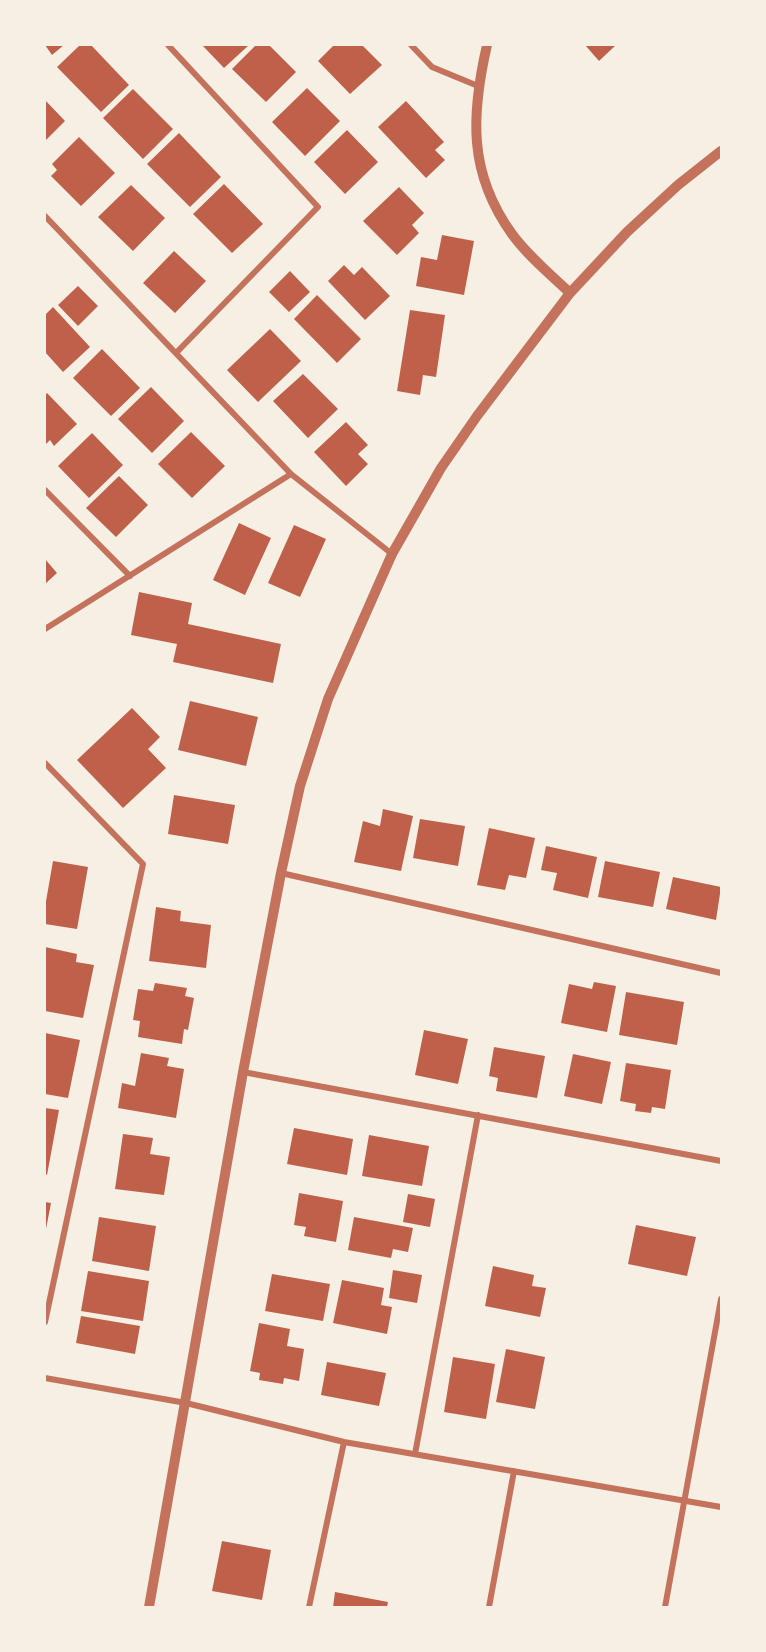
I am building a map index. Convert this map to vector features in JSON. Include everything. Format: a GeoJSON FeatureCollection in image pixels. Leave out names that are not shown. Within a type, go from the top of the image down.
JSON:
{"type":"FeatureCollection","features":[{"type":"Feature","properties":{"kind":"street"},"geometry":{"type":"LineString","coordinates":[[168,45],[318,207],[176,353]]}},
{"type":"Feature","properties":{"kind":"street"},"geometry":{"type":"LineString","coordinates":[[411,45],[432,67],[478,86]]}},
{"type":"Feature","properties":{"kind":"street"},"geometry":{"type":"LineString","coordinates":[[487,45],[478,86],[475,116],[479,163],[491,199],[512,234],[536,261],[570,293]]}},
{"type":"Feature","properties":{"kind":"street"},"geometry":{"type":"LineString","coordinates":[[149,1607],[243,1072],[281,873],[300,786],[328,699],[392,554],[441,468],[465,433],[570,293],[627,232],[678,185],[721,151]]}},
{"type":"Feature","properties":{"kind":"street"},"geometry":{"type":"LineString","coordinates":[[45,216],[291,474],[392,554]]}},
{"type":"Feature","properties":{"kind":"street"},"geometry":{"type":"LineString","coordinates":[[45,629],[291,474]]}},
{"type":"Feature","properties":{"kind":"street"},"geometry":{"type":"LineString","coordinates":[[45,490],[130,576]]}},
{"type":"Feature","properties":{"kind":"street"},"geometry":{"type":"LineString","coordinates":[[45,764],[143,864],[45,1322]]}},
{"type":"Feature","properties":{"kind":"street"},"geometry":{"type":"LineString","coordinates":[[281,873],[721,973]]}},
{"type":"Feature","properties":{"kind":"street"},"geometry":{"type":"LineString","coordinates":[[243,1072],[721,1161]]}},
{"type":"Feature","properties":{"kind":"street"},"geometry":{"type":"LineString","coordinates":[[415,1454],[478,1115]]}},
{"type":"Feature","properties":{"kind":"street"},"geometry":{"type":"LineString","coordinates":[[665,1607],[721,1299]]}},
{"type":"Feature","properties":{"kind":"street"},"geometry":{"type":"LineString","coordinates":[[45,1378],[186,1403],[344,1442],[721,1507]]}},
{"type":"Feature","properties":{"kind":"street"},"geometry":{"type":"LineString","coordinates":[[309,1607],[344,1442]]}},
{"type":"Feature","properties":{"kind":"street"},"geometry":{"type":"LineString","coordinates":[[489,1607],[514,1471]]}},
{"type":"Feature","properties":{"kind":"building"},"geometry":{"type":"Polygon","coordinates":[[[45,45],[64,45],[52,55],[45,45]]]}},
{"type":"Feature","properties":{"kind":"building"},"geometry":{"type":"Polygon","coordinates":[[[80,45],[91,45],[129,85],[101,112],[57,67],[80,45]]]}},
{"type":"Feature","properties":{"kind":"building"},"geometry":{"type":"Polygon","coordinates":[[[202,45],[249,45],[224,68],[202,45]]]}},
{"type":"Feature","properties":{"kind":"building"},"geometry":{"type":"Polygon","coordinates":[[[256,45],[269,45],[296,72],[266,102],[232,69],[256,45]]]}},
{"type":"Feature","properties":{"kind":"building"},"geometry":{"type":"Polygon","coordinates":[[[334,45],[362,45],[382,65],[350,94],[318,61],[334,45]]]}},
{"type":"Feature","properties":{"kind":"building"},"geometry":{"type":"Polygon","coordinates":[[[585,45],[616,45],[599,61],[585,45]]]}},
{"type":"Feature","properties":{"kind":"building"},"geometry":{"type":"Polygon","coordinates":[[[307,88],[340,121],[305,156],[272,122],[307,88]]]}},
{"type":"Feature","properties":{"kind":"building"},"geometry":{"type":"Polygon","coordinates":[[[133,89],[173,129],[143,159],[103,118],[133,89]]]}},
{"type":"Feature","properties":{"kind":"building"},"geometry":{"type":"Polygon","coordinates":[[[45,100],[65,121],[45,141],[45,100]]]}},
{"type":"Feature","properties":{"kind":"building"},"geometry":{"type":"Polygon","coordinates":[[[406,101],[444,142],[435,150],[445,160],[426,178],[378,127],[406,101]]]}},
{"type":"Feature","properties":{"kind":"building"},"geometry":{"type":"Polygon","coordinates":[[[347,130],[378,162],[345,194],[314,162],[347,130]]]}},
{"type":"Feature","properties":{"kind":"building"},"geometry":{"type":"Polygon","coordinates":[[[179,133],[221,177],[190,207],[147,164],[179,133]]]}},
{"type":"Feature","properties":{"kind":"building"},"geometry":{"type":"Polygon","coordinates":[[[79,137],[115,173],[81,206],[51,176],[57,170],[52,164],[79,137]]]}},
{"type":"Feature","properties":{"kind":"building"},"geometry":{"type":"Polygon","coordinates":[[[224,184],[263,224],[232,253],[193,214],[224,184]]]}},
{"type":"Feature","properties":{"kind":"building"},"geometry":{"type":"Polygon","coordinates":[[[131,185],[165,218],[133,251],[98,217],[131,185]]]}},
{"type":"Feature","properties":{"kind":"building"},"geometry":{"type":"Polygon","coordinates":[[[399,187],[424,213],[412,225],[419,233],[397,255],[363,221],[399,187]]]}},
{"type":"Feature","properties":{"kind":"building"},"geometry":{"type":"Polygon","coordinates":[[[442,235],[474,241],[464,295],[416,286],[421,257],[437,260],[442,235]]]}},
{"type":"Feature","properties":{"kind":"building"},"geometry":{"type":"Polygon","coordinates":[[[174,251],[206,281],[175,313],[143,283],[174,251]]]}},
{"type":"Feature","properties":{"kind":"building"},"geometry":{"type":"Polygon","coordinates":[[[344,265],[354,275],[362,267],[390,296],[365,320],[328,281],[344,265]]]}},
{"type":"Feature","properties":{"kind":"building"},"geometry":{"type":"Polygon","coordinates":[[[290,271],[310,292],[289,312],[269,292],[290,271]]]}},
{"type":"Feature","properties":{"kind":"building"},"geometry":{"type":"Polygon","coordinates":[[[78,286],[98,306],[78,326],[58,305],[78,286]]]}},
{"type":"Feature","properties":{"kind":"building"},"geometry":{"type":"Polygon","coordinates":[[[317,295],[361,339],[337,363],[294,319],[317,295]]]}},
{"type":"Feature","properties":{"kind":"building"},"geometry":{"type":"Polygon","coordinates":[[[53,307],[90,347],[63,372],[45,352],[45,315],[53,307]]]}},
{"type":"Feature","properties":{"kind":"building"},"geometry":{"type":"Polygon","coordinates":[[[410,310],[445,315],[436,377],[423,375],[420,395],[397,391],[410,310]]]}},
{"type":"Feature","properties":{"kind":"building"},"geometry":{"type":"Polygon","coordinates":[[[270,329],[301,361],[258,402],[227,370],[270,329]]]}},
{"type":"Feature","properties":{"kind":"building"},"geometry":{"type":"Polygon","coordinates":[[[102,349],[140,388],[111,416],[73,378],[102,349]]]}},
{"type":"Feature","properties":{"kind":"building"},"geometry":{"type":"Polygon","coordinates":[[[303,374],[338,409],[308,438],[273,401],[303,374]]]}},
{"type":"Feature","properties":{"kind":"building"},"geometry":{"type":"Polygon","coordinates":[[[151,387],[184,421],[152,453],[118,419],[151,387]]]}},
{"type":"Feature","properties":{"kind":"building"},"geometry":{"type":"Polygon","coordinates":[[[47,393],[77,424],[54,446],[50,440],[45,445],[45,395],[47,393]]]}},
{"type":"Feature","properties":{"kind":"building"},"geometry":{"type":"Polygon","coordinates":[[[346,422],[368,445],[358,454],[368,464],[346,486],[314,452],[346,422]]]}},
{"type":"Feature","properties":{"kind":"building"},"geometry":{"type":"Polygon","coordinates":[[[191,432],[225,466],[192,498],[158,464],[191,432]]]}},
{"type":"Feature","properties":{"kind":"building"},"geometry":{"type":"Polygon","coordinates":[[[92,433],[123,465],[89,498],[58,466],[92,433]]]}},
{"type":"Feature","properties":{"kind":"building"},"geometry":{"type":"Polygon","coordinates":[[[119,476],[148,505],[116,537],[86,508],[119,476]]]}},
{"type":"Feature","properties":{"kind":"building"},"geometry":{"type":"Polygon","coordinates":[[[239,523],[271,538],[245,595],[213,580],[239,523]]]}},
{"type":"Feature","properties":{"kind":"building"},"geometry":{"type":"Polygon","coordinates":[[[294,525],[326,539],[300,597],[268,583],[294,525]]]}},
{"type":"Feature","properties":{"kind":"building"},"geometry":{"type":"Polygon","coordinates":[[[45,559],[57,573],[45,584],[45,559]]]}},
{"type":"Feature","properties":{"kind":"building"},"geometry":{"type":"Polygon","coordinates":[[[139,592],[192,603],[188,624],[281,644],[273,683],[173,662],[177,644],[131,635],[139,592]]]}},
{"type":"Feature","properties":{"kind":"building"},"geometry":{"type":"Polygon","coordinates":[[[190,701],[258,717],[246,766],[178,750],[190,701]]]}},
{"type":"Feature","properties":{"kind":"building"},"geometry":{"type":"Polygon","coordinates":[[[132,708],[160,737],[148,749],[166,768],[123,808],[77,760],[132,708]]]}},
{"type":"Feature","properties":{"kind":"building"},"geometry":{"type":"Polygon","coordinates":[[[174,795],[235,805],[228,844],[168,834],[174,795]]]}},
{"type":"Feature","properties":{"kind":"building"},"geometry":{"type":"Polygon","coordinates":[[[383,809],[413,816],[401,871],[354,862],[363,821],[380,826],[383,809]]]}},
{"type":"Feature","properties":{"kind":"building"},"geometry":{"type":"Polygon","coordinates":[[[420,819],[465,826],[458,866],[413,858],[420,819]]]}},
{"type":"Feature","properties":{"kind":"building"},"geometry":{"type":"Polygon","coordinates":[[[489,828],[535,838],[526,878],[509,875],[505,890],[477,885],[489,828]]]}},
{"type":"Feature","properties":{"kind":"building"},"geometry":{"type":"Polygon","coordinates":[[[546,846],[597,857],[588,898],[553,890],[557,873],[541,870],[546,846]]]}},
{"type":"Feature","properties":{"kind":"building"},"geometry":{"type":"Polygon","coordinates":[[[53,861],[88,867],[77,929],[45,924],[45,907],[53,861]]]}},
{"type":"Feature","properties":{"kind":"building"},"geometry":{"type":"Polygon","coordinates":[[[605,861],[660,872],[653,907],[598,897],[605,861]]]}},
{"type":"Feature","properties":{"kind":"building"},"geometry":{"type":"Polygon","coordinates":[[[673,877],[721,887],[716,920],[666,909],[673,877]]]}},
{"type":"Feature","properties":{"kind":"building"},"geometry":{"type":"Polygon","coordinates":[[[156,907],[181,911],[180,921],[211,925],[206,968],[149,961],[156,907]]]}},
{"type":"Feature","properties":{"kind":"building"},"geometry":{"type":"Polygon","coordinates":[[[45,947],[77,954],[76,962],[94,965],[83,1018],[45,1011],[45,947]]]}},
{"type":"Feature","properties":{"kind":"building"},"geometry":{"type":"Polygon","coordinates":[[[594,982],[616,986],[607,1032],[561,1023],[569,984],[592,989],[594,982]]]}},
{"type":"Feature","properties":{"kind":"building"},"geometry":{"type":"Polygon","coordinates":[[[155,983],[187,988],[185,996],[194,998],[188,1030],[184,1029],[182,1044],[138,1037],[140,1021],[133,1020],[138,989],[153,991],[155,983]]]}},
{"type":"Feature","properties":{"kind":"building"},"geometry":{"type":"Polygon","coordinates":[[[626,992],[684,1002],[677,1045],[619,1035],[626,992]]]}},
{"type":"Feature","properties":{"kind":"building"},"geometry":{"type":"Polygon","coordinates":[[[424,1030],[468,1039],[458,1084],[415,1075],[424,1030]]]}},
{"type":"Feature","properties":{"kind":"building"},"geometry":{"type":"Polygon","coordinates":[[[45,1033],[80,1040],[68,1098],[45,1094],[45,1033]]]}},
{"type":"Feature","properties":{"kind":"building"},"geometry":{"type":"Polygon","coordinates":[[[494,1047],[545,1056],[537,1098],[496,1091],[498,1078],[489,1076],[494,1047]]]}},
{"type":"Feature","properties":{"kind":"building"},"geometry":{"type":"Polygon","coordinates":[[[141,1053],[169,1058],[167,1066],[184,1069],[176,1118],[118,1108],[122,1083],[135,1086],[141,1053]]]}},
{"type":"Feature","properties":{"kind":"building"},"geometry":{"type":"Polygon","coordinates":[[[573,1054],[611,1062],[602,1104],[564,1096],[573,1054]]]}},
{"type":"Feature","properties":{"kind":"building"},"geometry":{"type":"Polygon","coordinates":[[[626,1063],[671,1070],[665,1109],[652,1107],[651,1113],[635,1111],[636,1104],[620,1101],[626,1063]]]}},
{"type":"Feature","properties":{"kind":"building"},"geometry":{"type":"Polygon","coordinates":[[[45,1108],[59,1110],[47,1175],[45,1174],[45,1108]]]}},
{"type":"Feature","properties":{"kind":"building"},"geometry":{"type":"Polygon","coordinates":[[[294,1128],[353,1139],[347,1175],[287,1164],[294,1128]]]}},
{"type":"Feature","properties":{"kind":"building"},"geometry":{"type":"Polygon","coordinates":[[[123,1134],[153,1138],[150,1154],[170,1157],[164,1195],[115,1189],[123,1134]]]}},
{"type":"Feature","properties":{"kind":"building"},"geometry":{"type":"Polygon","coordinates":[[[369,1135],[429,1146],[422,1186],[362,1176],[369,1135]]]}},
{"type":"Feature","properties":{"kind":"building"},"geometry":{"type":"Polygon","coordinates":[[[299,1193],[343,1201],[336,1242],[304,1236],[306,1227],[294,1225],[299,1193]]]}},
{"type":"Feature","properties":{"kind":"building"},"geometry":{"type":"Polygon","coordinates":[[[408,1194],[435,1199],[430,1227],[403,1222],[408,1194]]]}},
{"type":"Feature","properties":{"kind":"building"},"geometry":{"type":"Polygon","coordinates":[[[45,1202],[51,1203],[46,1229],[45,1229],[45,1202]]]}},
{"type":"Feature","properties":{"kind":"building"},"geometry":{"type":"Polygon","coordinates":[[[99,1217],[156,1226],[149,1271],[92,1261],[99,1217]]]}},
{"type":"Feature","properties":{"kind":"building"},"geometry":{"type":"Polygon","coordinates":[[[354,1217],[413,1228],[408,1252],[393,1249],[391,1258],[348,1250],[354,1217]]]}},
{"type":"Feature","properties":{"kind":"building"},"geometry":{"type":"Polygon","coordinates":[[[636,1225],[696,1237],[687,1276],[628,1264],[636,1225]]]}},
{"type":"Feature","properties":{"kind":"building"},"geometry":{"type":"Polygon","coordinates":[[[493,1266],[534,1275],[532,1286],[546,1288],[540,1317],[485,1306],[493,1266]]]}},
{"type":"Feature","properties":{"kind":"building"},"geometry":{"type":"Polygon","coordinates":[[[393,1270],[422,1275],[417,1303],[389,1298],[393,1270]]]}},
{"type":"Feature","properties":{"kind":"building"},"geometry":{"type":"Polygon","coordinates":[[[88,1271],[149,1281],[143,1321],[81,1311],[88,1271]]]}},
{"type":"Feature","properties":{"kind":"building"},"geometry":{"type":"Polygon","coordinates":[[[272,1274],[330,1284],[323,1321],[265,1311],[272,1274]]]}},
{"type":"Feature","properties":{"kind":"building"},"geometry":{"type":"Polygon","coordinates":[[[342,1280],[384,1288],[381,1305],[392,1307],[387,1334],[333,1323],[342,1280]]]}},
{"type":"Feature","properties":{"kind":"building"},"geometry":{"type":"Polygon","coordinates":[[[81,1316],[140,1326],[135,1354],[76,1343],[81,1316]]]}},
{"type":"Feature","properties":{"kind":"building"},"geometry":{"type":"Polygon","coordinates":[[[259,1323],[290,1329],[287,1346],[304,1349],[299,1381],[284,1378],[283,1384],[259,1380],[260,1373],[250,1371],[259,1323]]]}},
{"type":"Feature","properties":{"kind":"building"},"geometry":{"type":"Polygon","coordinates":[[[506,1349],[545,1357],[535,1409],[496,1402],[506,1349]]]}},
{"type":"Feature","properties":{"kind":"building"},"geometry":{"type":"Polygon","coordinates":[[[453,1357],[495,1364],[486,1419],[444,1412],[453,1357]]]}},
{"type":"Feature","properties":{"kind":"building"},"geometry":{"type":"Polygon","coordinates":[[[327,1362],[386,1373],[379,1406],[321,1395],[327,1362]]]}},
{"type":"Feature","properties":{"kind":"building"},"geometry":{"type":"Polygon","coordinates":[[[222,1541],[271,1550],[262,1600],[212,1591],[222,1541]]]}},
{"type":"Feature","properties":{"kind":"building"},"geometry":{"type":"Polygon","coordinates":[[[335,1592],[388,1602],[387,1607],[333,1607],[335,1592]]]}}]}
